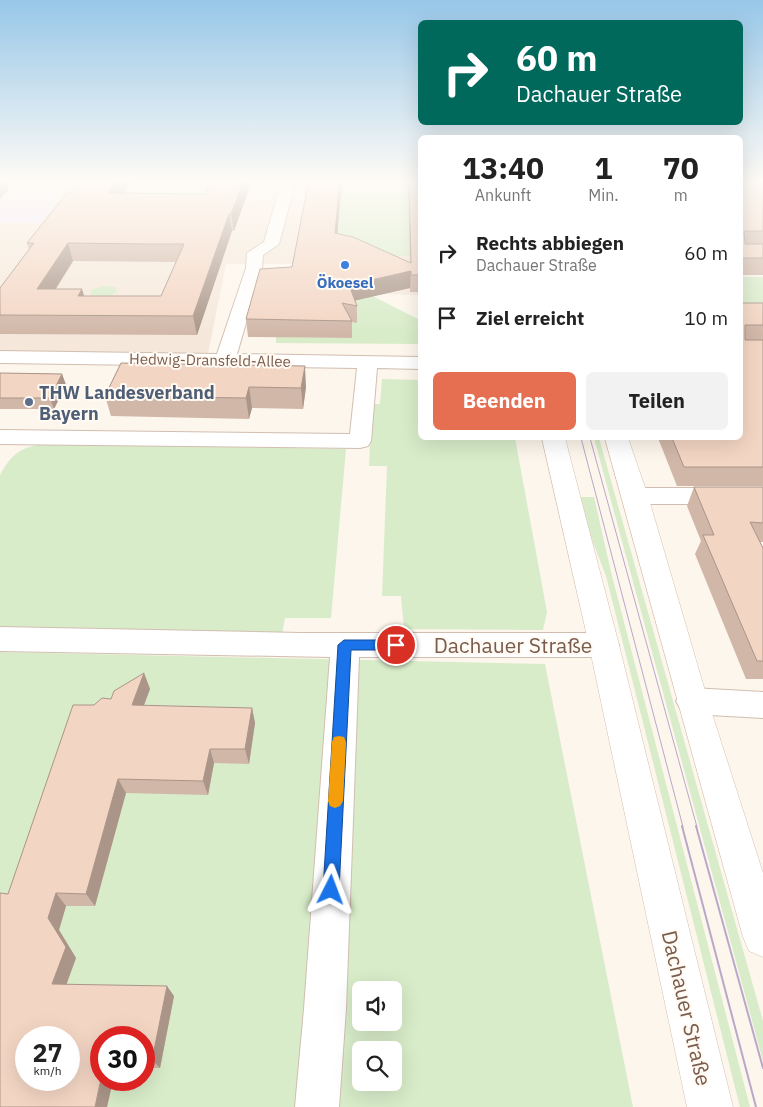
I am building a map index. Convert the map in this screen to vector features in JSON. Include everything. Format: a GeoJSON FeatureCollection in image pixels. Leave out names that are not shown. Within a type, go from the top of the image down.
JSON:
{"type":"FeatureCollection","features":[{"type":"Feature","properties":{"kind":"main road","name":"Dachauer Straße"},"geometry":{"type":"LineString","coordinates":[[553,440],[604,646],[710,1107]]}},
{"type":"Feature","properties":{"kind":"main road"},"geometry":{"type":"LineString","coordinates":[[617,440],[692,701],[763,936]]}},
{"type":"Feature","properties":{"kind":"street"},"geometry":{"type":"LineString","coordinates":[[225,360],[254,268],[255,253],[271,244],[274,232]]}},
{"type":"Feature","properties":{"kind":"street","name":"Hedwig-Dransfeld-Allee"},"geometry":{"type":"LineString","coordinates":[[0,357],[418,364]]}},
{"type":"Feature","properties":{"kind":"street"},"geometry":{"type":"LineString","coordinates":[[0,457],[6,437],[360,441],[367,363]]}},
{"type":"Feature","properties":{"kind":"street"},"geometry":{"type":"LineString","coordinates":[[634,496],[763,496]]}},
{"type":"Feature","properties":{"kind":"street","name":"Dachauer Straße"},"geometry":{"type":"LineString","coordinates":[[0,639],[344,645],[604,646]]}},
{"type":"Feature","properties":{"kind":"street"},"geometry":{"type":"LineString","coordinates":[[318,1107],[344,645]]}},
{"type":"Feature","properties":{"kind":"street"},"geometry":{"type":"LineString","coordinates":[[692,701],[763,705]]}},
{"type":"Feature","properties":{"kind":"shaded area"},"geometry":{"type":"Polygon","coordinates":[[[0,232],[418,232],[418,295],[383,294],[322,264],[226,264],[208,354],[0,351],[0,232]]]}},
{"type":"Feature","properties":{"kind":"green space"},"geometry":{"type":"Polygon","coordinates":[[[338,232],[410,232],[410,255],[377,259],[336,252],[338,232]]]}},
{"type":"Feature","properties":{"kind":"green space"},"geometry":{"type":"Polygon","coordinates":[[[743,277],[763,277],[763,316],[743,316],[743,277]]]}},
{"type":"Feature","properties":{"kind":"green space"},"geometry":{"type":"Polygon","coordinates":[[[339,279],[418,319],[418,344],[276,343],[276,337],[352,338],[339,279]]]}},
{"type":"Feature","properties":{"kind":"green space"},"geometry":{"type":"Polygon","coordinates":[[[103,286],[115,287],[117,291],[109,297],[91,296],[91,290],[103,286]]]}},
{"type":"Feature","properties":{"kind":"green space"},"geometry":{"type":"Polygon","coordinates":[[[382,379],[418,380],[418,440],[515,440],[547,612],[543,630],[404,629],[401,596],[382,596],[387,466],[369,466],[372,404],[380,404],[382,379]]]}},
{"type":"Feature","properties":{"kind":"green space"},"geometry":{"type":"Polygon","coordinates":[[[595,440],[600,440],[763,1021],[763,1061],[595,440]]]}},
{"type":"Feature","properties":{"kind":"green space"},"geometry":{"type":"Polygon","coordinates":[[[43,444],[346,449],[331,618],[285,618],[282,634],[0,628],[0,475],[8,462],[17,453],[43,444]]]}},
{"type":"Feature","properties":{"kind":"green space"},"geometry":{"type":"Polygon","coordinates":[[[580,497],[594,497],[611,572],[750,1107],[740,1107],[606,576],[582,514],[580,497]]]}},
{"type":"Feature","properties":{"kind":"green space"},"geometry":{"type":"Polygon","coordinates":[[[0,652],[545,664],[633,1107],[0,1107],[0,652]]]}},
{"type":"Feature","properties":{"kind":"building"},"geometry":{"type":"Polygon","coordinates":[[[36,232],[223,232],[193,316],[0,315],[0,288],[34,243],[27,243],[36,232]],[[68,243],[37,289],[82,289],[78,296],[161,296],[184,244],[68,243]]]}},
{"type":"Feature","properties":{"kind":"building"},"geometry":{"type":"Polygon","coordinates":[[[299,232],[335,232],[353,237],[411,263],[410,232],[418,232],[418,275],[411,275],[411,271],[349,285],[357,306],[342,303],[352,321],[246,319],[260,269],[292,267],[299,232]]]}},
{"type":"Feature","properties":{"kind":"building"},"geometry":{"type":"Polygon","coordinates":[[[743,232],[745,244],[763,244],[763,258],[743,258],[743,232]]]}},
{"type":"Feature","properties":{"kind":"building"},"geometry":{"type":"Polygon","coordinates":[[[743,303],[763,303],[763,325],[745,325],[745,340],[763,340],[763,467],[684,467],[673,440],[743,440],[743,303]]]}},
{"type":"Feature","properties":{"kind":"building"},"geometry":{"type":"Polygon","coordinates":[[[121,363],[305,366],[301,388],[249,387],[246,398],[105,396],[121,363]]]}},
{"type":"Feature","properties":{"kind":"building"},"geometry":{"type":"Polygon","coordinates":[[[0,373],[62,374],[50,398],[0,398],[0,373]]]}},
{"type":"Feature","properties":{"kind":"building"},"geometry":{"type":"Polygon","coordinates":[[[694,487],[763,487],[763,523],[750,522],[763,548],[763,661],[757,661],[703,535],[714,535],[694,487]]]}},
{"type":"Feature","properties":{"kind":"building"},"geometry":{"type":"Polygon","coordinates":[[[144,673],[132,705],[252,708],[245,749],[210,749],[203,781],[118,779],[86,894],[56,893],[48,918],[66,947],[52,984],[167,986],[155,1045],[155,1026],[90,1026],[90,1091],[98,1091],[95,1107],[0,1107],[0,893],[8,894],[73,705],[94,705],[102,698],[111,699],[114,691],[144,673]]]}},
{"type":"Feature","properties":{"kind":"tram line"},"geometry":{"type":"LineString","coordinates":[[582,440],[683,827]]}},
{"type":"Feature","properties":{"kind":"tram line"},"geometry":{"type":"LineString","coordinates":[[591,440],[697,827]]}},
{"type":"Feature","properties":{"kind":"tram line"},"geometry":{"type":"LineString","coordinates":[[682,826],[756,1107]]}},
{"type":"Feature","properties":{"kind":"tram line"},"geometry":{"type":"LineString","coordinates":[[696,826],[763,1068]]}},
{"type":"Feature","properties":{"kind":"slow traffic"},"geometry":{"type":"LineString","coordinates":[[335,801],[339,742]]}},
{"type":"Feature","properties":{"kind":"place","name":"Ökoesel"},"geometry":{"type":"Point","coordinates":[345,265]}},
{"type":"Feature","properties":{"kind":"place","name":"THW Landesverband Bayern"},"geometry":{"type":"Point","coordinates":[29,402]}},
{"type":"Feature","properties":{"kind":"route"},"geometry":{"type":"LineString","coordinates":[[331,890],[344,645],[396,645]]}}]}
